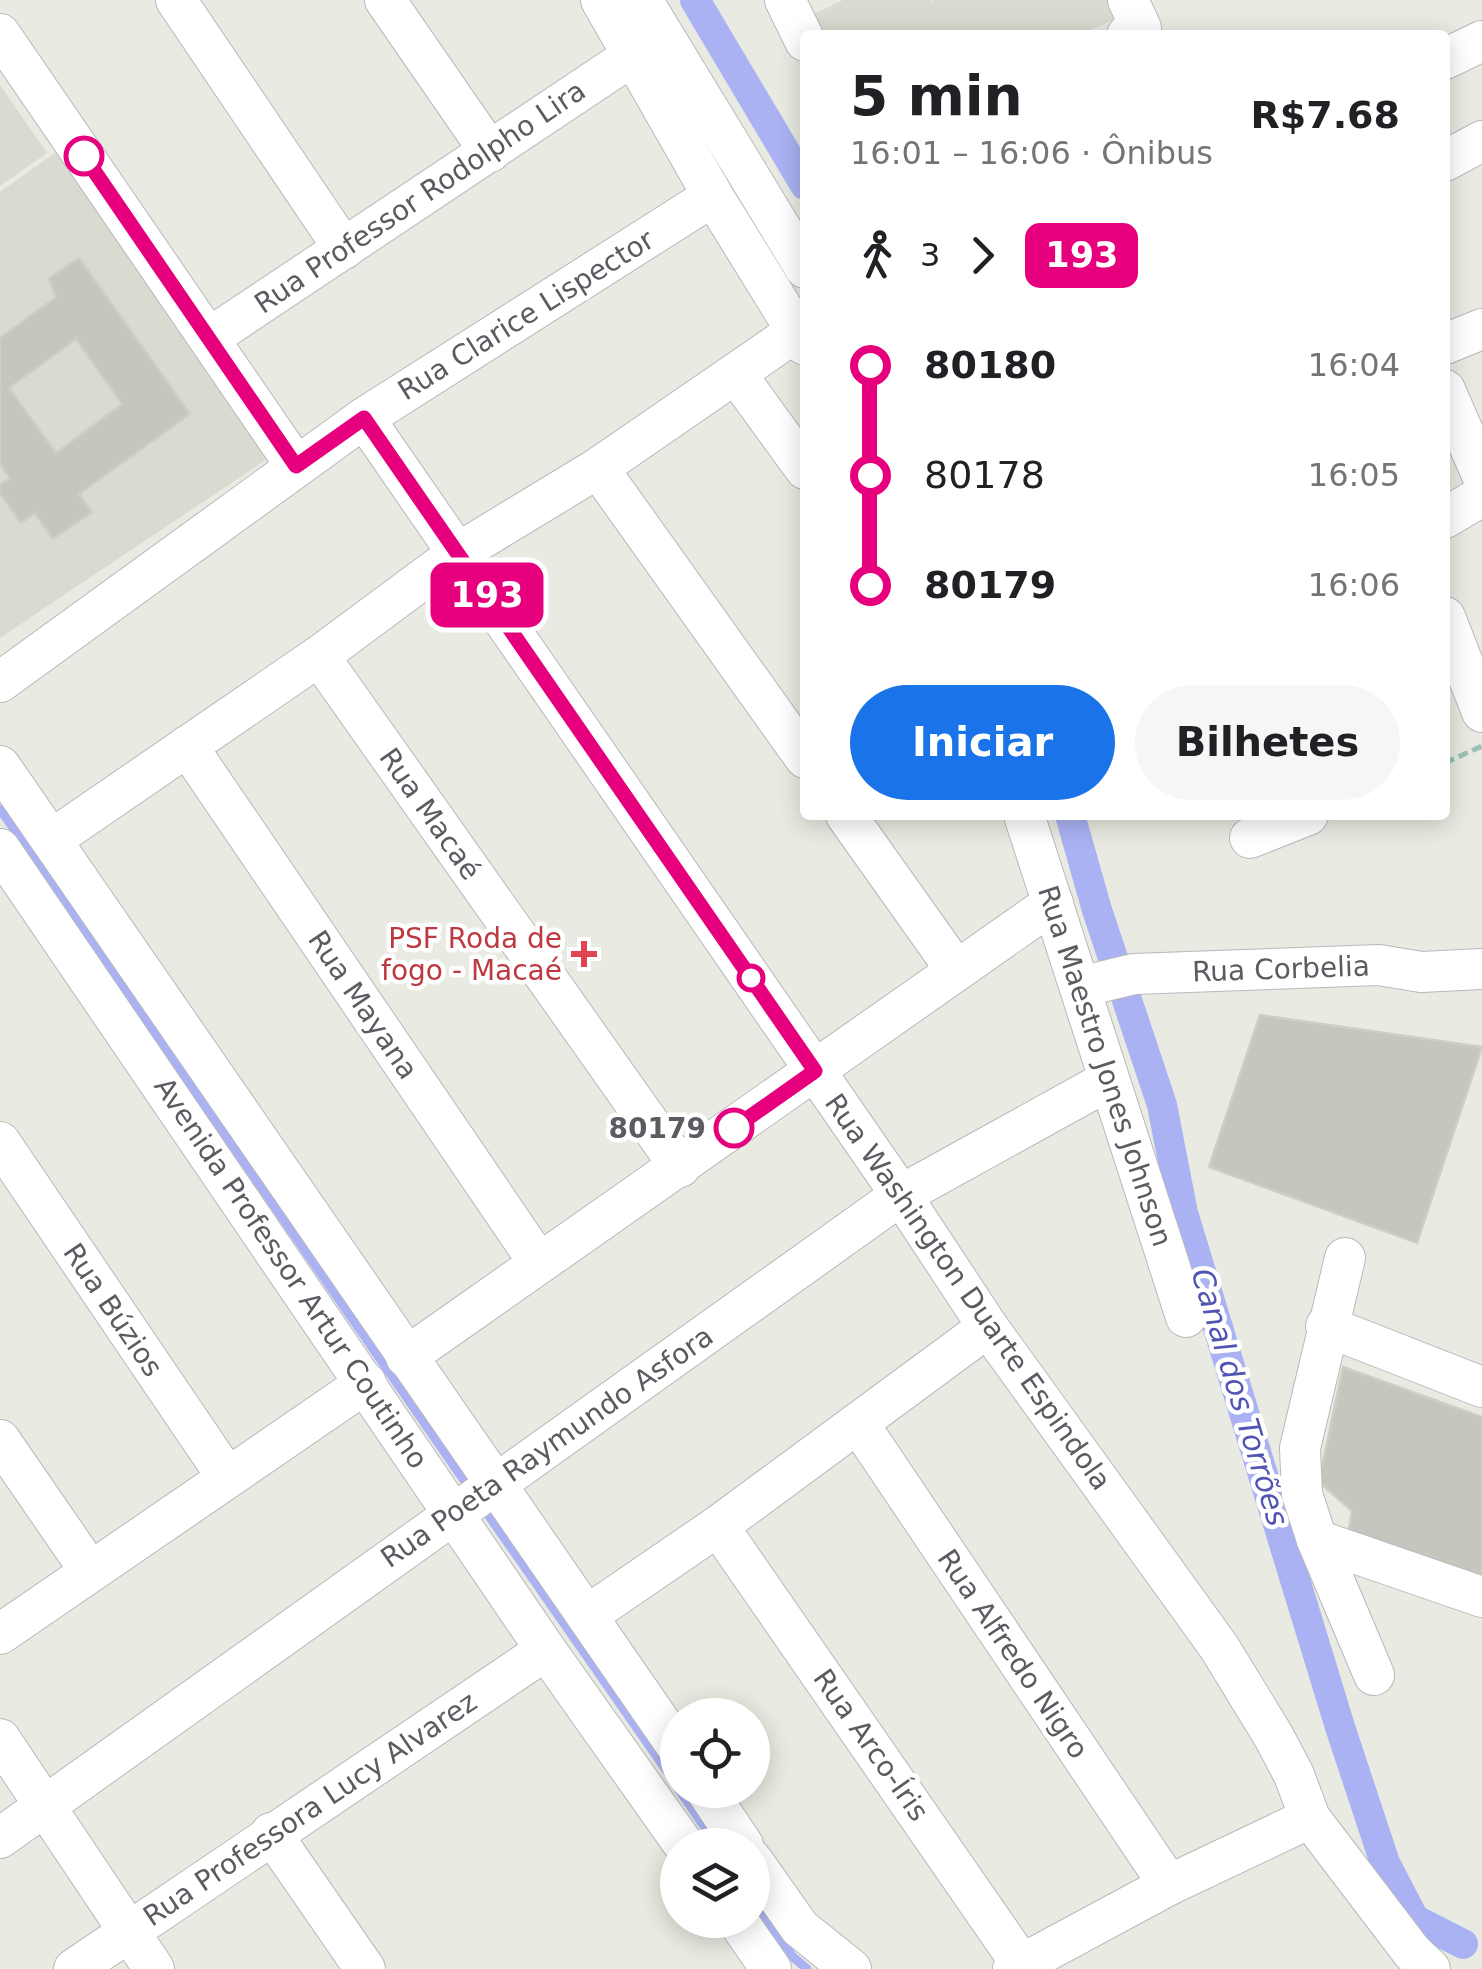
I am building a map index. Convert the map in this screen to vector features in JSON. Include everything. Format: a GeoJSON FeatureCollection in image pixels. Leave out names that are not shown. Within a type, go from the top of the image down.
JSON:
{"type":"FeatureCollection","features":[{"type":"Feature","properties":{"kind":"street"},"geometry":{"type":"LineString","coordinates":[[176,0],[344,249]]}},
{"type":"Feature","properties":{"kind":"street"},"geometry":{"type":"LineString","coordinates":[[384,0],[490,152]]}},
{"type":"Feature","properties":{"kind":"street"},"geometry":{"type":"LineString","coordinates":[[600,0],[713,196],[800,336]]}},
{"type":"Feature","properties":{"kind":"street"},"geometry":{"type":"LineString","coordinates":[[642,0],[800,260]]}},
{"type":"Feature","properties":{"kind":"street"},"geometry":{"type":"LineString","coordinates":[[785,0],[800,31]]}},
{"type":"Feature","properties":{"kind":"street"},"geometry":{"type":"LineString","coordinates":[[0,34],[296,466]]}},
{"type":"Feature","properties":{"kind":"street"},"geometry":{"type":"LineString","coordinates":[[1450,57],[1482,41]]}},
{"type":"Feature","properties":{"kind":"street","name":"Rua Professor Rodolpho Lira"},"geometry":{"type":"LineString","coordinates":[[209,338],[632,56]]}},
{"type":"Feature","properties":{"kind":"street"},"geometry":{"type":"LineString","coordinates":[[1450,158],[1482,141]]}},
{"type":"Feature","properties":{"kind":"street","name":"Rua Clarice Lispector"},"geometry":{"type":"LineString","coordinates":[[0,682],[364,418],[713,196]]}},
{"type":"Feature","properties":{"kind":"street"},"geometry":{"type":"LineString","coordinates":[[1450,342],[1482,328]]}},
{"type":"Feature","properties":{"kind":"street"},"geometry":{"type":"LineString","coordinates":[[51,840],[318,656],[458,553],[598,468],[736,374],[800,339]]}},
{"type":"Feature","properties":{"kind":"street"},"geometry":{"type":"LineString","coordinates":[[736,374],[800,462]]}},
{"type":"Feature","properties":{"kind":"street"},"geometry":{"type":"LineString","coordinates":[[1450,401],[1482,475]]}},
{"type":"Feature","properties":{"kind":"street","name":"Rua Washington Duarte Espindola"},"geometry":{"type":"LineString","coordinates":[[364,418],[988,1327],[1218,1647],[1274,1736],[1310,1818],[1412,1952],[1430,1969]]}},
{"type":"Feature","properties":{"kind":"street"},"geometry":{"type":"LineString","coordinates":[[598,468],[800,751]]}},
{"type":"Feature","properties":{"kind":"street"},"geometry":{"type":"LineString","coordinates":[[1450,515],[1482,496]]}},
{"type":"Feature","properties":{"kind":"street"},"geometry":{"type":"LineString","coordinates":[[1450,631],[1482,712]]}},
{"type":"Feature","properties":{"kind":"street","name":"Rua Macaé"},"geometry":{"type":"LineString","coordinates":[[318,656],[680,1167]]}},
{"type":"Feature","properties":{"kind":"street","name":"Rua Mayana"},"geometry":{"type":"LineString","coordinates":[[188,746],[539,1263]]}},
{"type":"Feature","properties":{"kind":"street","name":"Avenida Professor Artur Coutinho"},"geometry":{"type":"LineString","coordinates":[[0,766],[660,1721]]}},
{"type":"Feature","properties":{"kind":"street"},"geometry":{"type":"LineString","coordinates":[[850,820],[956,970]]}},
{"type":"Feature","properties":{"kind":"street","name":"Rua Maestro Jones Johnson"},"geometry":{"type":"LineString","coordinates":[[1026,820],[1186,1317]]}},
{"type":"Feature","properties":{"kind":"street"},"geometry":{"type":"LineString","coordinates":[[1250,838],[1295,820]]}},
{"type":"Feature","properties":{"kind":"street","name":"Avenida Professor Artur Coutinho"},"geometry":{"type":"LineString","coordinates":[[4,864],[672,1828]]}},
{"type":"Feature","properties":{"kind":"street"},"geometry":{"type":"LineString","coordinates":[[406,1357],[1053,904]]}},
{"type":"Feature","properties":{"kind":"street","name":"Rua Corbelia"},"geometry":{"type":"LineString","coordinates":[[1081,987],[1134,974],[1379,965],[1421,972],[1482,968]]}},
{"type":"Feature","properties":{"kind":"street","name":"Rua Poeta Raymundo Asfora"},"geometry":{"type":"LineString","coordinates":[[0,1838],[900,1194],[1109,1080]]}},
{"type":"Feature","properties":{"kind":"street","name":"Rua Búzios"},"geometry":{"type":"LineString","coordinates":[[0,1142],[227,1478]]}},
{"type":"Feature","properties":{"kind":"street"},"geometry":{"type":"LineString","coordinates":[[1345,1258],[1300,1448],[1302,1494],[1374,1676]]}},
{"type":"Feature","properties":{"kind":"street"},"geometry":{"type":"LineString","coordinates":[[1326,1326],[1482,1387]]}},
{"type":"Feature","properties":{"kind":"street"},"geometry":{"type":"LineString","coordinates":[[588,1615],[718,1526],[988,1327]]}},
{"type":"Feature","properties":{"kind":"street"},"geometry":{"type":"LineString","coordinates":[[0,1634],[366,1382]]}},
{"type":"Feature","properties":{"kind":"street","name":"Rua Alfredo Nigro"},"geometry":{"type":"LineString","coordinates":[[858,1424],[1168,1885]]}},
{"type":"Feature","properties":{"kind":"street"},"geometry":{"type":"LineString","coordinates":[[0,1440],[90,1570]]}},
{"type":"Feature","properties":{"kind":"street","name":"Rua Arco-Íris"},"geometry":{"type":"LineString","coordinates":[[718,1526],[1018,1967]]}},
{"type":"Feature","properties":{"kind":"street"},"geometry":{"type":"LineString","coordinates":[[1317,1540],[1482,1597]]}},
{"type":"Feature","properties":{"kind":"street","name":"Rua Professora Lucy Alvarez"},"geometry":{"type":"LineString","coordinates":[[74,1969],[546,1650]]}},
{"type":"Feature","properties":{"kind":"street"},"geometry":{"type":"LineString","coordinates":[[0,1740],[154,1969]]}},
{"type":"Feature","properties":{"kind":"street"},"geometry":{"type":"LineString","coordinates":[[1018,1967],[1168,1885],[1310,1818]]}},
{"type":"Feature","properties":{"kind":"street"},"geometry":{"type":"LineString","coordinates":[[271,1833],[365,1969]]}},
{"type":"Feature","properties":{"kind":"street"},"geometry":{"type":"LineString","coordinates":[[770,1886],[800,1928],[851,1969]]}},
{"type":"Feature","properties":{"kind":"street"},"geometry":{"type":"LineString","coordinates":[[749,1938],[771,1969]]}},
{"type":"Feature","properties":{"kind":"path"},"geometry":{"type":"LineString","coordinates":[[1450,760],[1482,746]]}},
{"type":"Feature","properties":{"kind":"shaded area"},"geometry":{"type":"Polygon","coordinates":[[[843,0],[931,0],[933,4],[933,0],[1118,0],[1125,14],[1091,30],[822,30],[814,14],[843,0]]]}},
{"type":"Feature","properties":{"kind":"shaded area"},"geometry":{"type":"Polygon","coordinates":[[[0,85],[47,153],[0,186],[0,85]]]}},
{"type":"Feature","properties":{"kind":"shaded area"},"geometry":{"type":"Polygon","coordinates":[[[56,152],[273,455],[0,638],[0,192],[56,152]]]}},
{"type":"Feature","properties":{"kind":"building"},"geometry":{"type":"Polygon","coordinates":[[[79,258],[190,414],[79,494],[92,512],[53,539],[35,513],[21,523],[0,493],[0,485],[10,478],[0,464],[0,338],[56,297],[49,278],[79,258]],[[76,339],[9,388],[56,453],[122,404],[76,339]]]}},
{"type":"Feature","properties":{"kind":"building"},"geometry":{"type":"Polygon","coordinates":[[[1260,1015],[1482,1047],[1417,1243],[1209,1167],[1260,1015]]]}},
{"type":"Feature","properties":{"kind":"building"},"geometry":{"type":"Polygon","coordinates":[[[1343,1367],[1482,1417],[1482,1589],[1347,1540],[1352,1511],[1319,1482],[1343,1367]]]}},
{"type":"Feature","properties":{"kind":"waterway","name":"Canal dos Torrões"},"geometry":{"type":"LineString","coordinates":[[695,0],[800,177]]}},
{"type":"Feature","properties":{"kind":"waterway"},"geometry":{"type":"LineString","coordinates":[[0,809],[463,1479]]}},
{"type":"Feature","properties":{"kind":"waterway","name":"Canal dos Torrões"},"geometry":{"type":"LineString","coordinates":[[1071,820],[1162,1105],[1183,1213],[1385,1863],[1414,1919],[1463,1944]]}},
{"type":"Feature","properties":{"kind":"waterway"},"geometry":{"type":"LineString","coordinates":[[489,1516],[660,1761]]}},
{"type":"Feature","properties":{"kind":"waterway"},"geometry":{"type":"LineString","coordinates":[[691,1808],[705,1828]]}},
{"type":"Feature","properties":{"kind":"waterway"},"geometry":{"type":"LineString","coordinates":[[770,1924],[793,1957],[807,1969]]}},
{"type":"Feature","properties":{"kind":"bus line","name":"193"},"geometry":{"type":"LineString","coordinates":[[84,156],[296,466],[364,418],[815,1071],[734,1128]]}},
{"type":"Feature","properties":{"kind":"place","name":"PSF Roda de fogo - Macaé"},"geometry":{"type":"Point","coordinates":[584,954]}},
{"type":"Feature","properties":{"kind":"place","name":"80179"},"geometry":{"type":"Point","coordinates":[734,1128]}}]}
